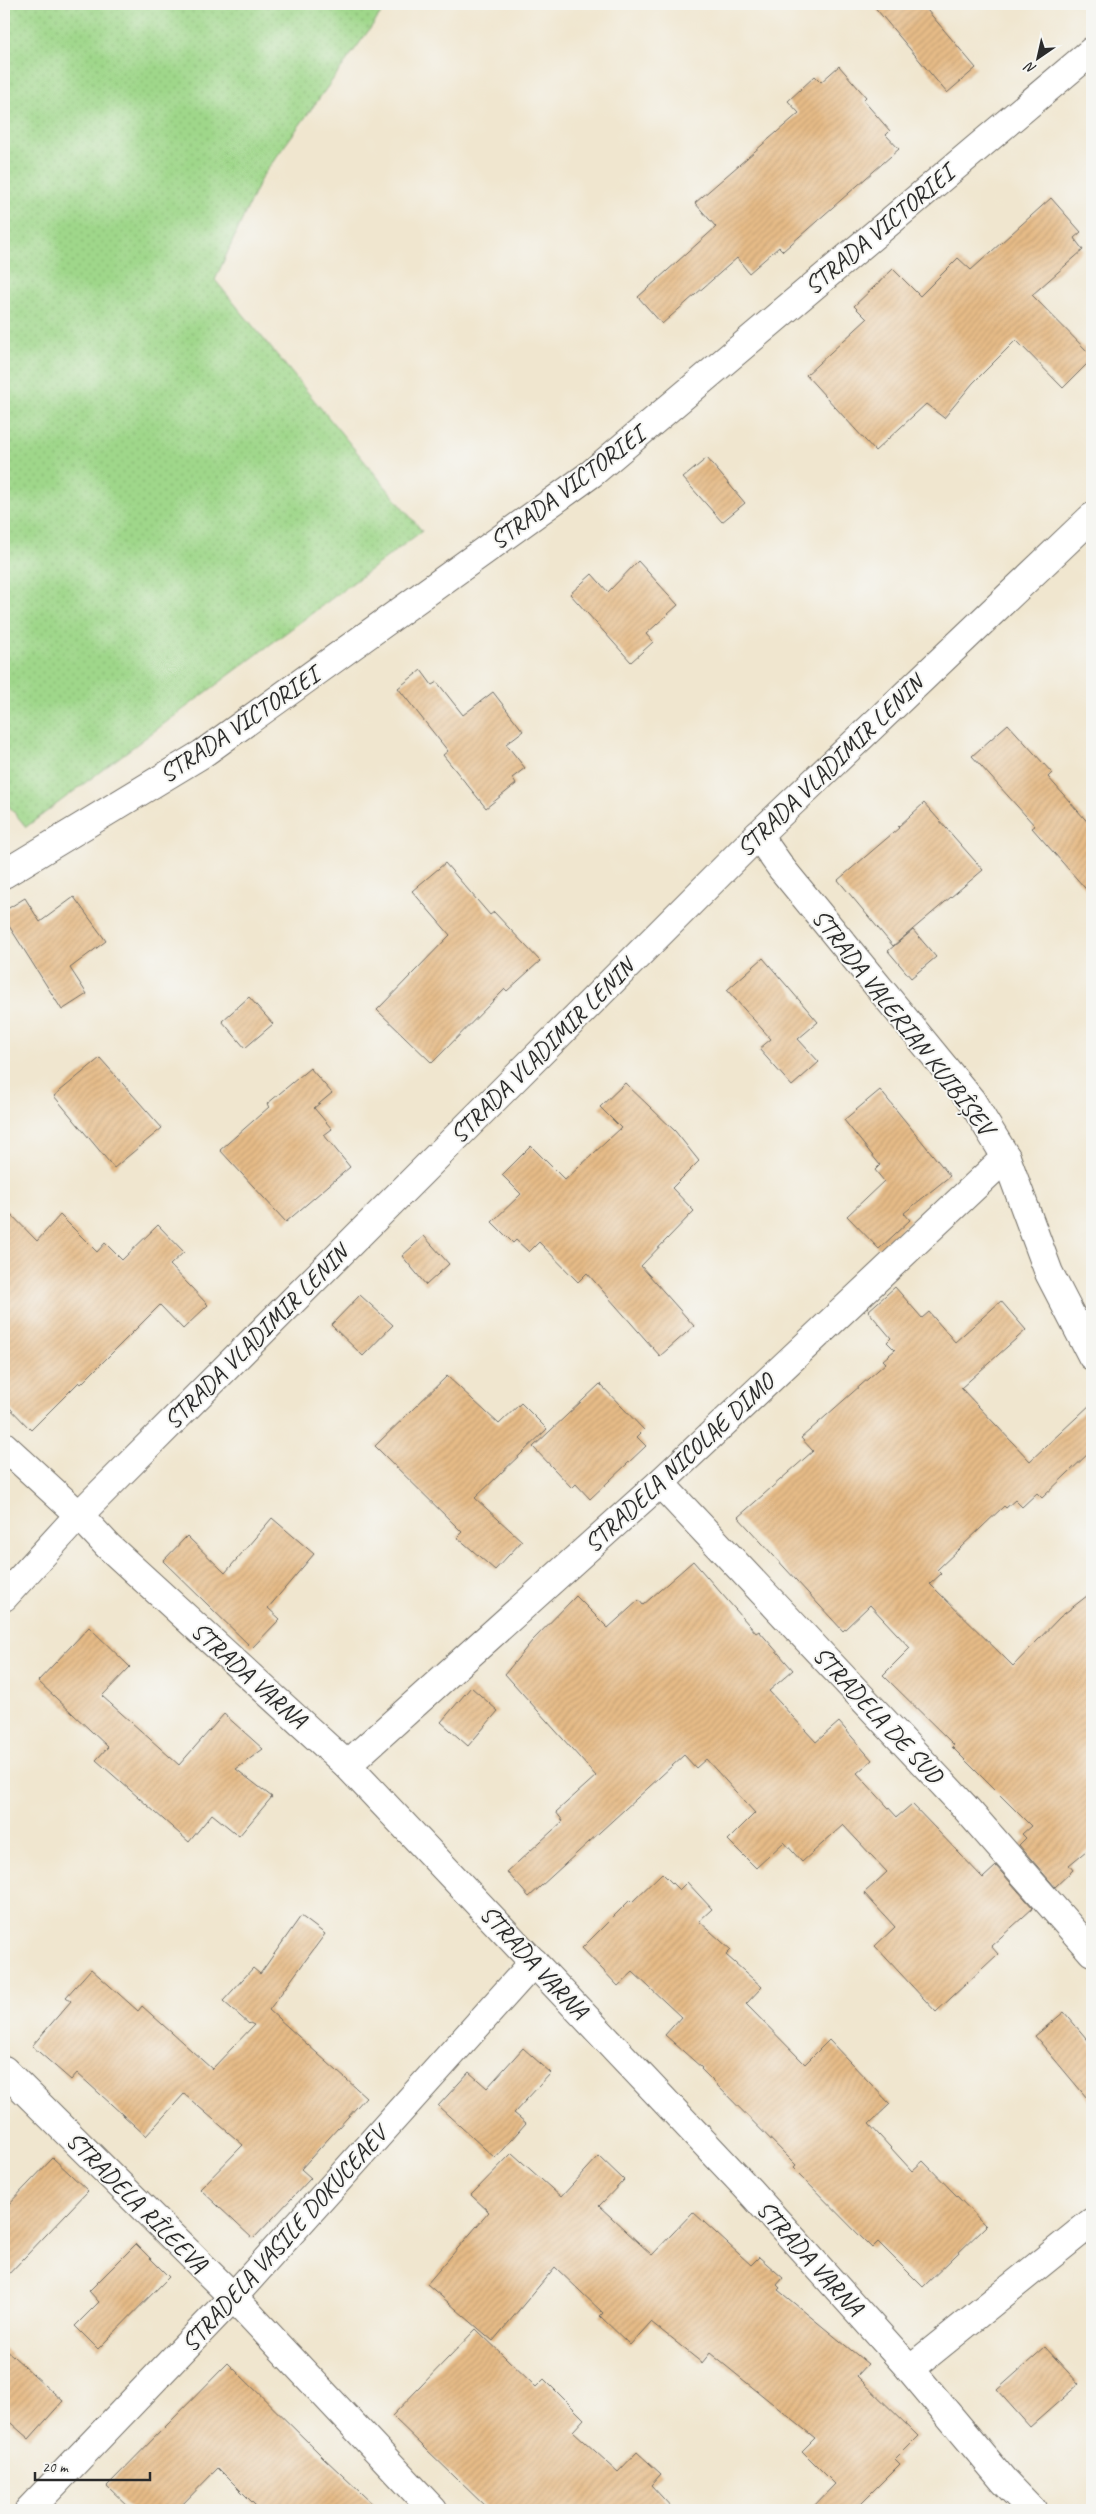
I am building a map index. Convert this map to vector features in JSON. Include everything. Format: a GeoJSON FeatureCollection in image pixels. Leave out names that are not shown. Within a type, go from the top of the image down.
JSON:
{"type":"FeatureCollection","features":[{"type":"Feature","properties":{"kind":"street","name":"STRADA VICTORIEI"},"geometry":{"type":"LineString","coordinates":[[4,874],[202,754],[591,474],[1092,51]]}},
{"type":"Feature","properties":{"kind":"street","name":"STRADA VLADIMIR LENIN"},"geometry":{"type":"LineString","coordinates":[[4,1597],[79,1515],[758,835],[1092,516]]}},
{"type":"Feature","properties":{"kind":"street","name":"STRADA VALERIAN KUIBÎȘEV"},"geometry":{"type":"LineString","coordinates":[[758,835],[782,869],[971,1100],[1006,1157],[1049,1273],[1092,1356]]}},
{"type":"Feature","properties":{"kind":"street","name":"STRADELA NICOLAE DIMO"},"geometry":{"type":"LineString","coordinates":[[347,1765],[660,1483],[1006,1157]]}},
{"type":"Feature","properties":{"kind":"street","name":"STRADA VARNA"},"geometry":{"type":"LineString","coordinates":[[4,1446],[79,1515],[115,1552],[347,1765],[749,2190],[910,2369],[1004,2481],[1032,2510]]}},
{"type":"Feature","properties":{"kind":"street","name":"STRADELA DE SUD"},"geometry":{"type":"LineString","coordinates":[[660,1483],[956,1798],[1092,1952]]}},
{"type":"Feature","properties":{"kind":"street","name":"STRADELA VASILE DOKUCEAEV"},"geometry":{"type":"LineString","coordinates":[[29,2510],[233,2297],[534,1962]]}},
{"type":"Feature","properties":{"kind":"street","name":"STRADELA RÎLEEVA"},"geometry":{"type":"LineString","coordinates":[[4,2070],[233,2297],[433,2510]]}},
{"type":"Feature","properties":{"kind":"street"},"geometry":{"type":"LineString","coordinates":[[910,2369],[1092,2222]]}},
{"type":"Feature","properties":{"kind":"green space"},"geometry":{"type":"Polygon","coordinates":[[[4,4],[388,4],[261,178],[215,280],[422,531],[26,827],[4,800],[4,4]]]}},
{"type":"Feature","properties":{"kind":"building"},"geometry":{"type":"Polygon","coordinates":[[[872,4],[922,4],[976,68],[947,93],[872,4]]]}},
{"type":"Feature","properties":{"kind":"building"},"geometry":{"type":"Polygon","coordinates":[[[839,66],[866,97],[863,100],[890,131],[886,135],[899,149],[783,251],[779,247],[749,273],[737,258],[662,324],[638,297],[716,227],[695,203],[799,113],[788,101],[815,76],[821,82],[839,66]]]}},
{"type":"Feature","properties":{"kind":"building"},"geometry":{"type":"Polygon","coordinates":[[[1051,198],[1081,232],[1074,238],[1083,250],[1032,295],[1092,356],[1092,359],[1063,388],[1016,340],[973,383],[944,418],[926,404],[875,451],[806,375],[867,319],[854,306],[893,269],[920,296],[958,258],[971,270],[1051,198]]]}},
{"type":"Feature","properties":{"kind":"building"},"geometry":{"type":"Polygon","coordinates":[[[707,458],[745,503],[722,522],[683,478],[707,458]]]}},
{"type":"Feature","properties":{"kind":"building"},"geometry":{"type":"Polygon","coordinates":[[[638,561],[678,605],[646,634],[653,642],[631,662],[570,594],[592,574],[608,592],[638,561]]]}},
{"type":"Feature","properties":{"kind":"building"},"geometry":{"type":"Polygon","coordinates":[[[421,670],[432,685],[437,682],[463,715],[493,692],[523,731],[506,744],[525,768],[512,778],[516,784],[486,808],[443,755],[448,751],[398,688],[421,670]]]}},
{"type":"Feature","properties":{"kind":"building"},"geometry":{"type":"Polygon","coordinates":[[[1008,724],[1052,773],[1048,777],[1092,827],[1092,896],[1032,828],[1035,826],[972,756],[1008,724]]]}},
{"type":"Feature","properties":{"kind":"building"},"geometry":{"type":"Polygon","coordinates":[[[924,803],[983,870],[893,946],[838,880],[899,828],[924,803]]]}},
{"type":"Feature","properties":{"kind":"building"},"geometry":{"type":"Polygon","coordinates":[[[445,863],[490,915],[494,912],[540,961],[507,991],[505,989],[432,1063],[377,1010],[450,935],[412,891],[445,863]]]}},
{"type":"Feature","properties":{"kind":"building"},"geometry":{"type":"Polygon","coordinates":[[[74,897],[106,941],[70,968],[87,994],[62,1010],[4,918],[4,911],[25,898],[40,922],[74,897]]]}},
{"type":"Feature","properties":{"kind":"building"},"geometry":{"type":"Polygon","coordinates":[[[913,930],[936,957],[911,978],[888,951],[913,930]]]}},
{"type":"Feature","properties":{"kind":"building"},"geometry":{"type":"Polygon","coordinates":[[[763,958],[818,1022],[798,1039],[819,1062],[792,1086],[759,1049],[771,1039],[727,990],[763,958]]]}},
{"type":"Feature","properties":{"kind":"building"},"geometry":{"type":"Polygon","coordinates":[[[249,997],[273,1024],[245,1048],[222,1021],[249,997]]]}},
{"type":"Feature","properties":{"kind":"building"},"geometry":{"type":"Polygon","coordinates":[[[100,1058],[162,1128],[114,1168],[54,1096],[100,1058]]]}},
{"type":"Feature","properties":{"kind":"building"},"geometry":{"type":"Polygon","coordinates":[[[310,1068],[332,1093],[314,1108],[332,1129],[324,1135],[350,1167],[286,1222],[220,1150],[269,1107],[267,1104],[310,1068]]]}},
{"type":"Feature","properties":{"kind":"building"},"geometry":{"type":"Polygon","coordinates":[[[625,1083],[675,1131],[699,1161],[672,1188],[694,1211],[641,1266],[694,1326],[660,1356],[587,1273],[578,1282],[539,1242],[529,1252],[516,1240],[513,1243],[492,1222],[521,1194],[502,1175],[531,1146],[565,1180],[621,1128],[600,1107],[625,1083]]]}},
{"type":"Feature","properties":{"kind":"building"},"geometry":{"type":"Polygon","coordinates":[[[880,1090],[950,1176],[904,1213],[910,1220],[879,1249],[847,1216],[884,1181],[875,1170],[880,1165],[844,1120],[880,1090]]]}},
{"type":"Feature","properties":{"kind":"building"},"geometry":{"type":"Polygon","coordinates":[[[4,1207],[37,1241],[60,1215],[97,1252],[105,1243],[122,1260],[158,1225],[184,1252],[170,1265],[208,1305],[183,1329],[160,1305],[81,1384],[79,1382],[31,1430],[4,1402],[4,1207]]]}},
{"type":"Feature","properties":{"kind":"building"},"geometry":{"type":"Polygon","coordinates":[[[424,1236],[449,1264],[426,1285],[402,1256],[424,1236]]]}},
{"type":"Feature","properties":{"kind":"building"},"geometry":{"type":"Polygon","coordinates":[[[895,1287],[922,1318],[929,1312],[955,1342],[1001,1301],[1026,1330],[961,1388],[1030,1461],[1092,1403],[1092,1450],[1042,1498],[1037,1493],[1022,1507],[1015,1500],[1006,1508],[1004,1506],[937,1570],[941,1574],[930,1584],[1013,1666],[1060,1617],[1092,1592],[1092,1846],[1069,1865],[1073,1870],[1055,1887],[1019,1845],[1026,1838],[1022,1834],[1031,1826],[952,1747],[954,1745],[883,1675],[910,1648],[870,1605],[843,1631],[738,1517],[813,1451],[801,1438],[886,1363],[883,1360],[895,1350],[887,1342],[891,1338],[868,1311],[895,1287]]]}},
{"type":"Feature","properties":{"kind":"building"},"geometry":{"type":"Polygon","coordinates":[[[360,1295],[393,1325],[363,1356],[331,1325],[360,1295]]]}},
{"type":"Feature","properties":{"kind":"building"},"geometry":{"type":"Polygon","coordinates":[[[447,1376],[499,1424],[521,1403],[547,1429],[475,1498],[522,1541],[495,1570],[457,1537],[462,1532],[375,1446],[447,1376]]]}},
{"type":"Feature","properties":{"kind":"building"},"geometry":{"type":"Polygon","coordinates":[[[600,1384],[644,1430],[637,1437],[646,1446],[590,1499],[576,1484],[572,1488],[533,1447],[600,1384]]]}},
{"type":"Feature","properties":{"kind":"building"},"geometry":{"type":"Polygon","coordinates":[[[272,1518],[314,1554],[268,1608],[280,1619],[252,1648],[163,1561],[187,1536],[225,1573],[272,1518]]]}},
{"type":"Feature","properties":{"kind":"building"},"geometry":{"type":"Polygon","coordinates":[[[693,1561],[756,1633],[759,1631],[793,1670],[769,1691],[816,1742],[839,1722],[872,1760],[857,1773],[897,1817],[912,1804],[983,1878],[996,1866],[1033,1908],[991,1946],[998,1954],[936,2012],[875,1946],[895,1927],[864,1893],[887,1872],[843,1825],[802,1862],[784,1842],[756,1868],[728,1840],[755,1813],[706,1759],[696,1768],[684,1755],[529,1897],[507,1872],[563,1821],[556,1812],[596,1776],[505,1674],[532,1641],[576,1596],[608,1628],[639,1600],[643,1605],[693,1561]]]}},
{"type":"Feature","properties":{"kind":"building"},"geometry":{"type":"Polygon","coordinates":[[[89,1627],[130,1667],[102,1696],[179,1765],[224,1714],[263,1749],[236,1769],[272,1797],[239,1836],[212,1814],[189,1842],[96,1760],[108,1747],[38,1681],[89,1627]]]}},
{"type":"Feature","properties":{"kind":"building"},"geometry":{"type":"Polygon","coordinates":[[[471,1687],[498,1711],[468,1746],[441,1722],[471,1687]]]}},
{"type":"Feature","properties":{"kind":"building"},"geometry":{"type":"Polygon","coordinates":[[[662,1873],[679,1890],[687,1882],[712,1909],[699,1921],[731,1950],[726,1955],[762,1987],[746,2004],[805,2064],[829,2040],[890,2104],[869,2124],[912,2171],[923,2161],[986,2226],[923,2287],[878,2242],[872,2248],[793,2168],[796,2165],[702,2068],[665,2035],[681,2017],[633,1972],[618,1986],[582,1948],[630,1900],[632,1902],[662,1873]]]}},
{"type":"Feature","properties":{"kind":"building"},"geometry":{"type":"Polygon","coordinates":[[[301,1916],[325,1934],[269,2010],[366,2097],[301,2169],[311,2178],[253,2239],[200,2189],[243,2145],[184,2094],[146,2136],[77,2073],[71,2080],[32,2046],[71,2001],[66,1997],[91,1969],[138,2011],[142,2006],[212,2069],[254,2025],[249,2024],[223,2001],[253,1968],[260,1974],[301,1916]]]}},
{"type":"Feature","properties":{"kind":"building"},"geometry":{"type":"Polygon","coordinates":[[[1064,2012],[1092,2045],[1092,2104],[1035,2036],[1064,2012]]]}},
{"type":"Feature","properties":{"kind":"building"},"geometry":{"type":"Polygon","coordinates":[[[523,2048],[551,2073],[514,2113],[526,2123],[495,2158],[438,2106],[469,2072],[487,2088],[523,2048]]]}},
{"type":"Feature","properties":{"kind":"building"},"geometry":{"type":"Polygon","coordinates":[[[512,2153],[561,2197],[599,2156],[624,2180],[599,2206],[652,2255],[693,2212],[751,2265],[759,2257],[783,2278],[777,2285],[780,2288],[778,2290],[868,2364],[857,2376],[918,2436],[895,2459],[900,2464],[854,2510],[810,2510],[835,2484],[802,2451],[815,2438],[710,2353],[702,2363],[651,2322],[630,2345],[600,2316],[603,2313],[555,2267],[493,2341],[427,2284],[489,2212],[471,2195],[512,2153]]]}},
{"type":"Feature","properties":{"kind":"building"},"geometry":{"type":"Polygon","coordinates":[[[53,2158],[88,2191],[4,2279],[4,2209],[53,2158]]]}},
{"type":"Feature","properties":{"kind":"building"},"geometry":{"type":"Polygon","coordinates":[[[136,2244],[169,2277],[98,2349],[75,2326],[99,2302],[89,2291],[136,2244]]]}},
{"type":"Feature","properties":{"kind":"building"},"geometry":{"type":"Polygon","coordinates":[[[476,2329],[536,2387],[544,2379],[584,2419],[573,2431],[618,2472],[637,2452],[661,2474],[651,2485],[674,2510],[489,2510],[392,2416],[476,2329]]]}},
{"type":"Feature","properties":{"kind":"building"},"geometry":{"type":"Polygon","coordinates":[[[1045,2347],[1079,2384],[1030,2427],[997,2390],[1045,2347]]]}},
{"type":"Feature","properties":{"kind":"building"},"geometry":{"type":"Polygon","coordinates":[[[4,2348],[63,2401],[29,2439],[4,2417],[4,2348]]]}},
{"type":"Feature","properties":{"kind":"building"},"geometry":{"type":"Polygon","coordinates":[[[228,2363],[379,2510],[260,2510],[218,2468],[177,2510],[132,2510],[107,2486],[228,2363]]]}}]}
